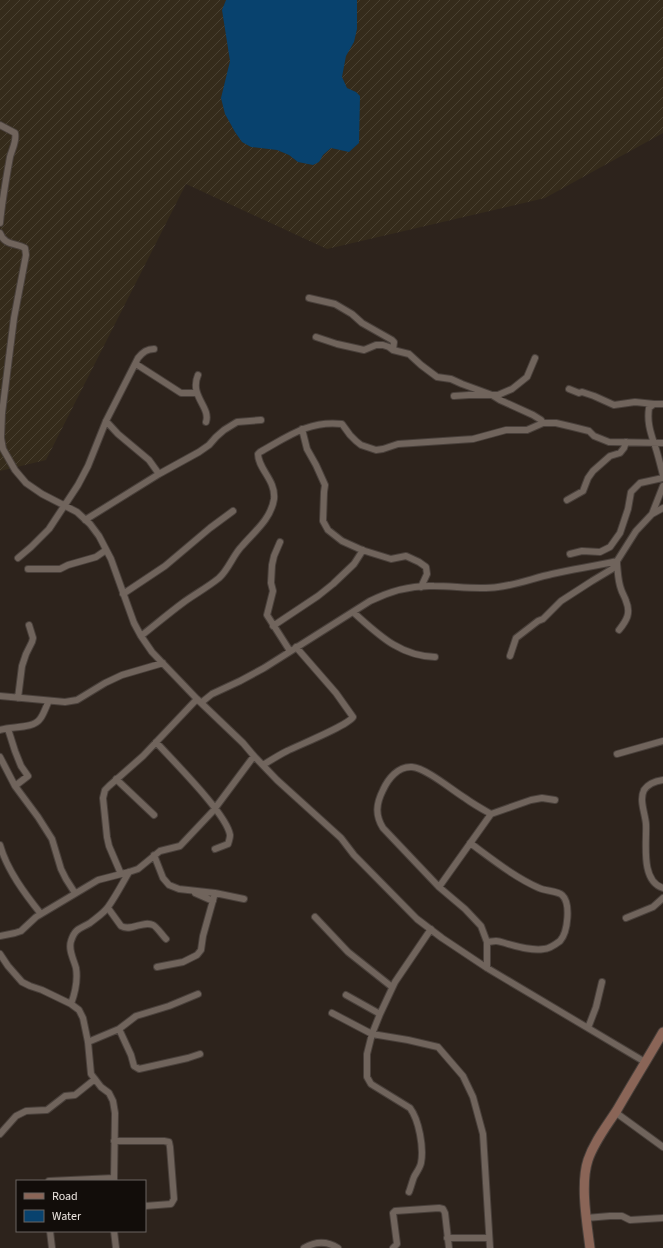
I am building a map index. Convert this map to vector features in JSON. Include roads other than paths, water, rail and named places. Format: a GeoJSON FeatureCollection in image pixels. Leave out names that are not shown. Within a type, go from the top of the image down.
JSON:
{"type":"FeatureCollection","features":[{"type":"Feature","properties":{"kind":"street"},"geometry":{"type":"LineString","coordinates":[[0,125],[15,133],[16,137],[2,200],[0,223]]}},
{"type":"Feature","properties":{"kind":"street"},"geometry":{"type":"LineString","coordinates":[[0,233],[2,239],[25,248],[26,255],[14,318],[3,405],[1,438],[3,449],[14,470],[26,483],[42,494],[64,504],[76,512],[99,536],[111,559],[134,623],[152,652],[243,743],[277,780],[341,838],[354,854],[410,913],[442,938],[487,968],[645,1062]]}},
{"type":"Feature","properties":{"kind":"street"},"geometry":{"type":"LineString","coordinates":[[309,298],[335,304],[352,314],[362,322],[392,340],[394,342],[393,350]]}},
{"type":"Feature","properties":{"kind":"street"},"geometry":{"type":"LineString","coordinates":[[316,337],[337,344],[364,350],[383,345],[393,350],[409,354],[421,365],[437,376],[451,379],[492,395],[533,415],[543,423]]}},
{"type":"Feature","properties":{"kind":"street"},"geometry":{"type":"LineString","coordinates":[[18,558],[44,535],[54,522],[64,504],[78,485],[88,466],[106,421],[138,358],[148,349],[154,349]]}},
{"type":"Feature","properties":{"kind":"street"},"geometry":{"type":"LineString","coordinates":[[454,396],[498,395],[512,389],[521,382],[530,371],[535,358]]}},
{"type":"Feature","properties":{"kind":"street"},"geometry":{"type":"LineString","coordinates":[[136,364],[181,393],[197,393]]}},
{"type":"Feature","properties":{"kind":"street"},"geometry":{"type":"LineString","coordinates":[[198,375],[195,382],[197,393],[207,414],[206,422]]}},
{"type":"Feature","properties":{"kind":"street"},"geometry":{"type":"LineString","coordinates":[[569,389],[579,393],[582,392],[614,404],[635,402],[663,404]]}},
{"type":"Feature","properties":{"kind":"street"},"geometry":{"type":"LineString","coordinates":[[654,404],[649,408],[648,421],[663,475]]}},
{"type":"Feature","properties":{"kind":"street"},"geometry":{"type":"LineString","coordinates":[[85,520],[159,474],[199,452],[209,445],[224,430],[237,422],[261,420]]}},
{"type":"Feature","properties":{"kind":"street"},"geometry":{"type":"LineString","coordinates":[[106,421],[118,434],[149,460],[159,474]]}},
{"type":"Feature","properties":{"kind":"street"},"geometry":{"type":"LineString","coordinates":[[141,636],[183,603],[220,577],[228,567],[237,550],[266,519],[274,499],[274,490],[258,459],[258,454],[302,429],[316,424],[342,424],[350,436],[356,441],[376,450],[398,444],[473,439],[506,430],[527,430],[543,423],[556,423],[573,426],[588,431],[594,436],[609,442],[663,443]]}},
{"type":"Feature","properties":{"kind":"street"},"geometry":{"type":"LineString","coordinates":[[302,429],[307,449],[326,485],[324,492],[323,521],[328,530],[342,541],[363,550],[391,559],[406,556],[419,562],[426,567],[427,574],[421,587]]}},
{"type":"Feature","properties":{"kind":"street"},"geometry":{"type":"LineString","coordinates":[[567,500],[583,491],[588,478],[598,465],[610,456],[620,453],[626,442]]}},
{"type":"Feature","properties":{"kind":"street"},"geometry":{"type":"LineString","coordinates":[[570,554],[582,551],[600,552],[610,546],[620,533],[628,509],[631,492],[640,483],[663,478]]}},
{"type":"Feature","properties":{"kind":"street"},"geometry":{"type":"LineString","coordinates":[[652,514],[663,486]]}},
{"type":"Feature","properties":{"kind":"street"},"geometry":{"type":"LineString","coordinates":[[510,656],[516,638],[543,618],[561,601],[612,569],[618,562],[636,531],[652,514],[663,508]]}},
{"type":"Feature","properties":{"kind":"street"},"geometry":{"type":"LineString","coordinates":[[123,594],[165,566],[210,528],[233,511]]}},
{"type":"Feature","properties":{"kind":"street"},"geometry":{"type":"LineString","coordinates":[[280,542],[272,564],[271,583],[274,591],[267,615],[290,651]]}},
{"type":"Feature","properties":{"kind":"street"},"geometry":{"type":"LineString","coordinates":[[28,569],[60,569],[68,565],[96,557],[106,550]]}},
{"type":"Feature","properties":{"kind":"street"},"geometry":{"type":"LineString","coordinates":[[273,626],[318,596],[333,584],[354,564],[363,550]]}},
{"type":"Feature","properties":{"kind":"street"},"geometry":{"type":"LineString","coordinates":[[120,874],[107,837],[103,798],[105,790],[143,756],[200,700],[240,681],[370,601],[396,590],[433,586],[476,588],[498,587],[551,574],[618,562]]}},
{"type":"Feature","properties":{"kind":"street"},"geometry":{"type":"LineString","coordinates":[[618,562],[619,582],[621,591],[626,601],[628,613],[627,620],[619,630]]}},
{"type":"Feature","properties":{"kind":"street"},"geometry":{"type":"LineString","coordinates":[[353,612],[379,635],[392,644],[416,655],[434,657]]}},
{"type":"Feature","properties":{"kind":"street"},"geometry":{"type":"LineString","coordinates":[[18,698],[22,666],[33,638],[29,625]]}},
{"type":"Feature","properties":{"kind":"street"},"geometry":{"type":"LineString","coordinates":[[263,765],[286,751],[351,720],[353,717],[336,693],[296,647]]}},
{"type":"Feature","properties":{"kind":"street"},"geometry":{"type":"LineString","coordinates":[[0,696],[66,702],[77,700],[105,683],[122,675],[163,663]]}},
{"type":"Feature","properties":{"kind":"street"},"geometry":{"type":"LineString","coordinates":[[0,730],[31,725],[39,721],[49,701]]}},
{"type":"Feature","properties":{"kind":"street"},"geometry":{"type":"LineString","coordinates":[[8,729],[21,766],[28,776],[15,786]]}},
{"type":"Feature","properties":{"kind":"street"},"geometry":{"type":"LineString","coordinates":[[618,754],[663,741]]}},
{"type":"Feature","properties":{"kind":"street"},"geometry":{"type":"LineString","coordinates":[[156,742],[216,808],[230,836],[228,844],[215,849]]}},
{"type":"Feature","properties":{"kind":"street"},"geometry":{"type":"LineString","coordinates":[[0,936],[15,933],[41,914],[98,880],[138,869],[160,851],[180,846],[216,808],[254,756]]}},
{"type":"Feature","properties":{"kind":"street"},"geometry":{"type":"LineString","coordinates":[[0,757],[15,786],[52,839],[61,869],[76,893]]}},
{"type":"Feature","properties":{"kind":"street"},"geometry":{"type":"LineString","coordinates":[[487,968],[487,942],[481,926],[465,909],[439,887],[386,832],[377,819],[380,796],[388,781],[401,769],[412,767],[424,770],[491,814]]}},
{"type":"Feature","properties":{"kind":"street"},"geometry":{"type":"LineString","coordinates":[[116,779],[154,815]]}},
{"type":"Feature","properties":{"kind":"street"},"geometry":{"type":"LineString","coordinates":[[663,780],[648,785],[642,798],[646,822],[646,863],[657,887],[663,888]]}},
{"type":"Feature","properties":{"kind":"street"},"geometry":{"type":"LineString","coordinates":[[439,887],[491,814],[531,800],[542,798],[555,800]]}},
{"type":"Feature","properties":{"kind":"street"},"geometry":{"type":"LineString","coordinates":[[470,843],[523,880],[544,891],[560,893],[563,895],[568,911],[566,929],[560,940],[545,950],[519,948],[495,941],[487,942]]}},
{"type":"Feature","properties":{"kind":"street"},"geometry":{"type":"LineString","coordinates":[[0,848],[14,875],[41,914]]}},
{"type":"Feature","properties":{"kind":"street"},"geometry":{"type":"LineString","coordinates":[[154,855],[163,878],[169,885],[179,889],[215,893],[244,899]]}},
{"type":"Feature","properties":{"kind":"street"},"geometry":{"type":"LineString","coordinates":[[71,1004],[75,992],[76,968],[70,950],[70,943],[76,931],[80,927],[88,924],[108,908],[129,872]]}},
{"type":"Feature","properties":{"kind":"street"},"geometry":{"type":"LineString","coordinates":[[186,890],[214,901]]}},
{"type":"Feature","properties":{"kind":"street"},"geometry":{"type":"LineString","coordinates":[[157,966],[183,962],[197,955],[201,950],[203,936],[215,893]]}},
{"type":"Feature","properties":{"kind":"street"},"geometry":{"type":"LineString","coordinates":[[626,918],[653,907],[663,898]]}},
{"type":"Feature","properties":{"kind":"street"},"geometry":{"type":"LineString","coordinates":[[108,908],[123,928],[152,924],[166,939]]}},
{"type":"Feature","properties":{"kind":"street"},"geometry":{"type":"LineString","coordinates":[[315,917],[348,952],[392,987]]}},
{"type":"Feature","properties":{"kind":"street"},"geometry":{"type":"LineString","coordinates":[[409,1192],[421,1164],[422,1147],[419,1129],[414,1114],[410,1108],[371,1084],[367,1077],[367,1054],[372,1034],[392,987],[431,930]]}},
{"type":"Feature","properties":{"kind":"street"},"geometry":{"type":"LineString","coordinates":[[0,954],[22,982],[71,1004],[79,1010],[83,1018],[88,1042],[91,1074],[101,1087],[109,1093],[113,1101],[115,1113],[114,1179],[82,1180]]}},
{"type":"Feature","properties":{"kind":"street"},"geometry":{"type":"LineString","coordinates":[[588,1028],[596,1007],[602,982]]}},
{"type":"Feature","properties":{"kind":"street"},"geometry":{"type":"LineString","coordinates":[[88,1042],[119,1029],[136,1016],[169,1006],[198,994]]}},
{"type":"Feature","properties":{"kind":"street"},"geometry":{"type":"LineString","coordinates":[[346,995],[380,1014]]}},
{"type":"Feature","properties":{"kind":"street"},"geometry":{"type":"LineString","coordinates":[[332,1014],[361,1027],[372,1034],[438,1047],[463,1076],[473,1097],[483,1134],[490,1248]]}},
{"type":"Feature","properties":{"kind":"street"},"geometry":{"type":"LineString","coordinates":[[119,1029],[131,1055],[134,1066],[139,1069],[200,1054]]}},
{"type":"Feature","properties":{"kind":"street"},"geometry":{"type":"LineString","coordinates":[[590,1248],[586,1218],[585,1193],[588,1161],[597,1140],[663,1032]]}},
{"type":"Feature","properties":{"kind":"street"},"geometry":{"type":"LineString","coordinates":[[0,1134],[16,1116],[26,1111],[47,1110],[65,1096],[76,1095],[95,1079]]}},
{"type":"Feature","properties":{"kind":"street"},"geometry":{"type":"LineString","coordinates":[[615,1112],[663,1147]]}},
{"type":"Feature","properties":{"kind":"street"},"geometry":{"type":"LineString","coordinates":[[114,1141],[169,1142],[174,1202],[171,1204],[146,1206]]}},
{"type":"Feature","properties":{"kind":"street"},"geometry":{"type":"LineString","coordinates":[[393,1248],[397,1244],[393,1213],[397,1210],[439,1208],[443,1209],[445,1212],[449,1248]]}},
{"type":"Feature","properties":{"kind":"street"},"geometry":{"type":"LineString","coordinates":[[586,1218],[610,1216],[622,1216],[630,1220],[663,1218]]}},
{"type":"Feature","properties":{"kind":"street"},"geometry":{"type":"LineString","coordinates":[[50,1232],[52,1248]]}},
{"type":"Feature","properties":{"kind":"street"},"geometry":{"type":"LineString","coordinates":[[114,1232],[116,1248]]}},
{"type":"Feature","properties":{"kind":"street"},"geometry":{"type":"LineString","coordinates":[[447,1238],[489,1238]]}},
{"type":"Feature","properties":{"kind":"street"},"geometry":{"type":"LineString","coordinates":[[304,1248],[319,1242],[331,1243],[338,1248]]}},
{"type":"Feature","properties":{"kind":"water"},"geometry":{"type":"Polygon","coordinates":[[[226,0],[357,0],[357,29],[354,42],[346,56],[342,77],[347,88],[356,92],[360,96],[359,143],[349,152],[331,148],[323,155],[319,162],[313,165],[298,162],[289,155],[277,150],[251,147],[242,142],[225,114],[221,98],[230,61],[222,10],[226,0]]]}}]}
